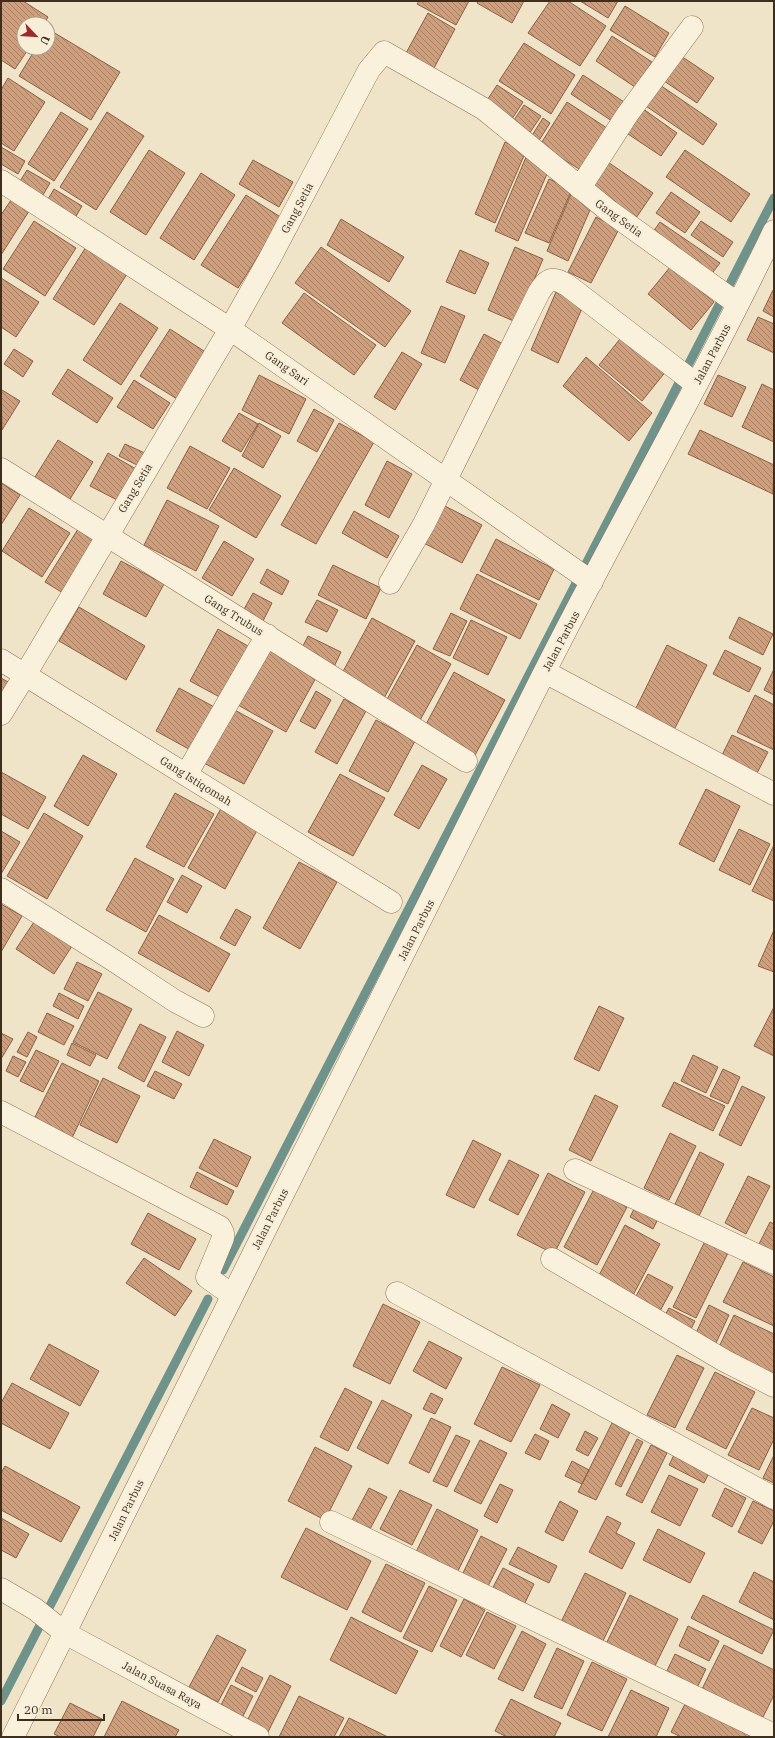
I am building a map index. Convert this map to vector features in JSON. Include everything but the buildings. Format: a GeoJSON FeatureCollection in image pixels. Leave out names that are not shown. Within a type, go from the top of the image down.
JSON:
{"type":"FeatureCollection","features":[{"type":"Feature","properties":{"kind":"street"},"geometry":{"type":"LineString","coordinates":[[580,188],[627,115],[692,27]]}},
{"type":"Feature","properties":{"kind":"street","name":"Gang Setia"},"geometry":{"type":"LineString","coordinates":[[1,714],[25,676],[230,329],[271,256],[369,70],[384,52],[484,109],[609,211],[736,303]]}},
{"type":"Feature","properties":{"kind":"street","name":"Gang Sari"},"geometry":{"type":"LineString","coordinates":[[1,181],[230,329],[446,479],[566,565],[590,580]]}},
{"type":"Feature","properties":{"kind":"street","name":"Jalan Parbus"},"geometry":{"type":"LineString","coordinates":[[13,1737],[60,1629],[232,1295],[545,672],[690,379],[736,303],[774,232]]}},
{"type":"Feature","properties":{"kind":"street"},"geometry":{"type":"LineString","coordinates":[[390,583],[424,524],[546,282],[552,279],[558,280],[567,285],[690,379]]}},
{"type":"Feature","properties":{"kind":"street","name":"Gang Trubus"},"geometry":{"type":"LineString","coordinates":[[1,469],[466,761]]}},
{"type":"Feature","properties":{"kind":"street"},"geometry":{"type":"LineString","coordinates":[[186,775],[267,635]]}},
{"type":"Feature","properties":{"kind":"street","name":"Gang Istiqomah"},"geometry":{"type":"LineString","coordinates":[[1,660],[391,902]]}},
{"type":"Feature","properties":{"kind":"street"},"geometry":{"type":"LineString","coordinates":[[545,672],[774,794]]}},
{"type":"Feature","properties":{"kind":"street"},"geometry":{"type":"LineString","coordinates":[[1,889],[106,955],[175,1001],[203,1016]]}},
{"type":"Feature","properties":{"kind":"street"},"geometry":{"type":"LineString","coordinates":[[1,1112],[220,1227],[223,1233],[223,1238],[207,1277],[232,1295]]}},
{"type":"Feature","properties":{"kind":"street"},"geometry":{"type":"LineString","coordinates":[[575,1170],[774,1263]]}},
{"type":"Feature","properties":{"kind":"street"},"geometry":{"type":"LineString","coordinates":[[552,1259],[725,1361],[774,1386]]}},
{"type":"Feature","properties":{"kind":"street"},"geometry":{"type":"LineString","coordinates":[[397,1293],[774,1498]]}},
{"type":"Feature","properties":{"kind":"street"},"geometry":{"type":"LineString","coordinates":[[331,1522],[774,1735]]}},
{"type":"Feature","properties":{"kind":"street","name":"Jalan Suasa Raya"},"geometry":{"type":"LineString","coordinates":[[1,1589],[35,1609],[60,1629],[258,1737]]}},
{"type":"Feature","properties":{"kind":"waterway"},"geometry":{"type":"LineString","coordinates":[[223,1270],[774,198]]}},
{"type":"Feature","properties":{"kind":"waterway"},"geometry":{"type":"LineString","coordinates":[[1,1701],[208,1299]]}}]}
